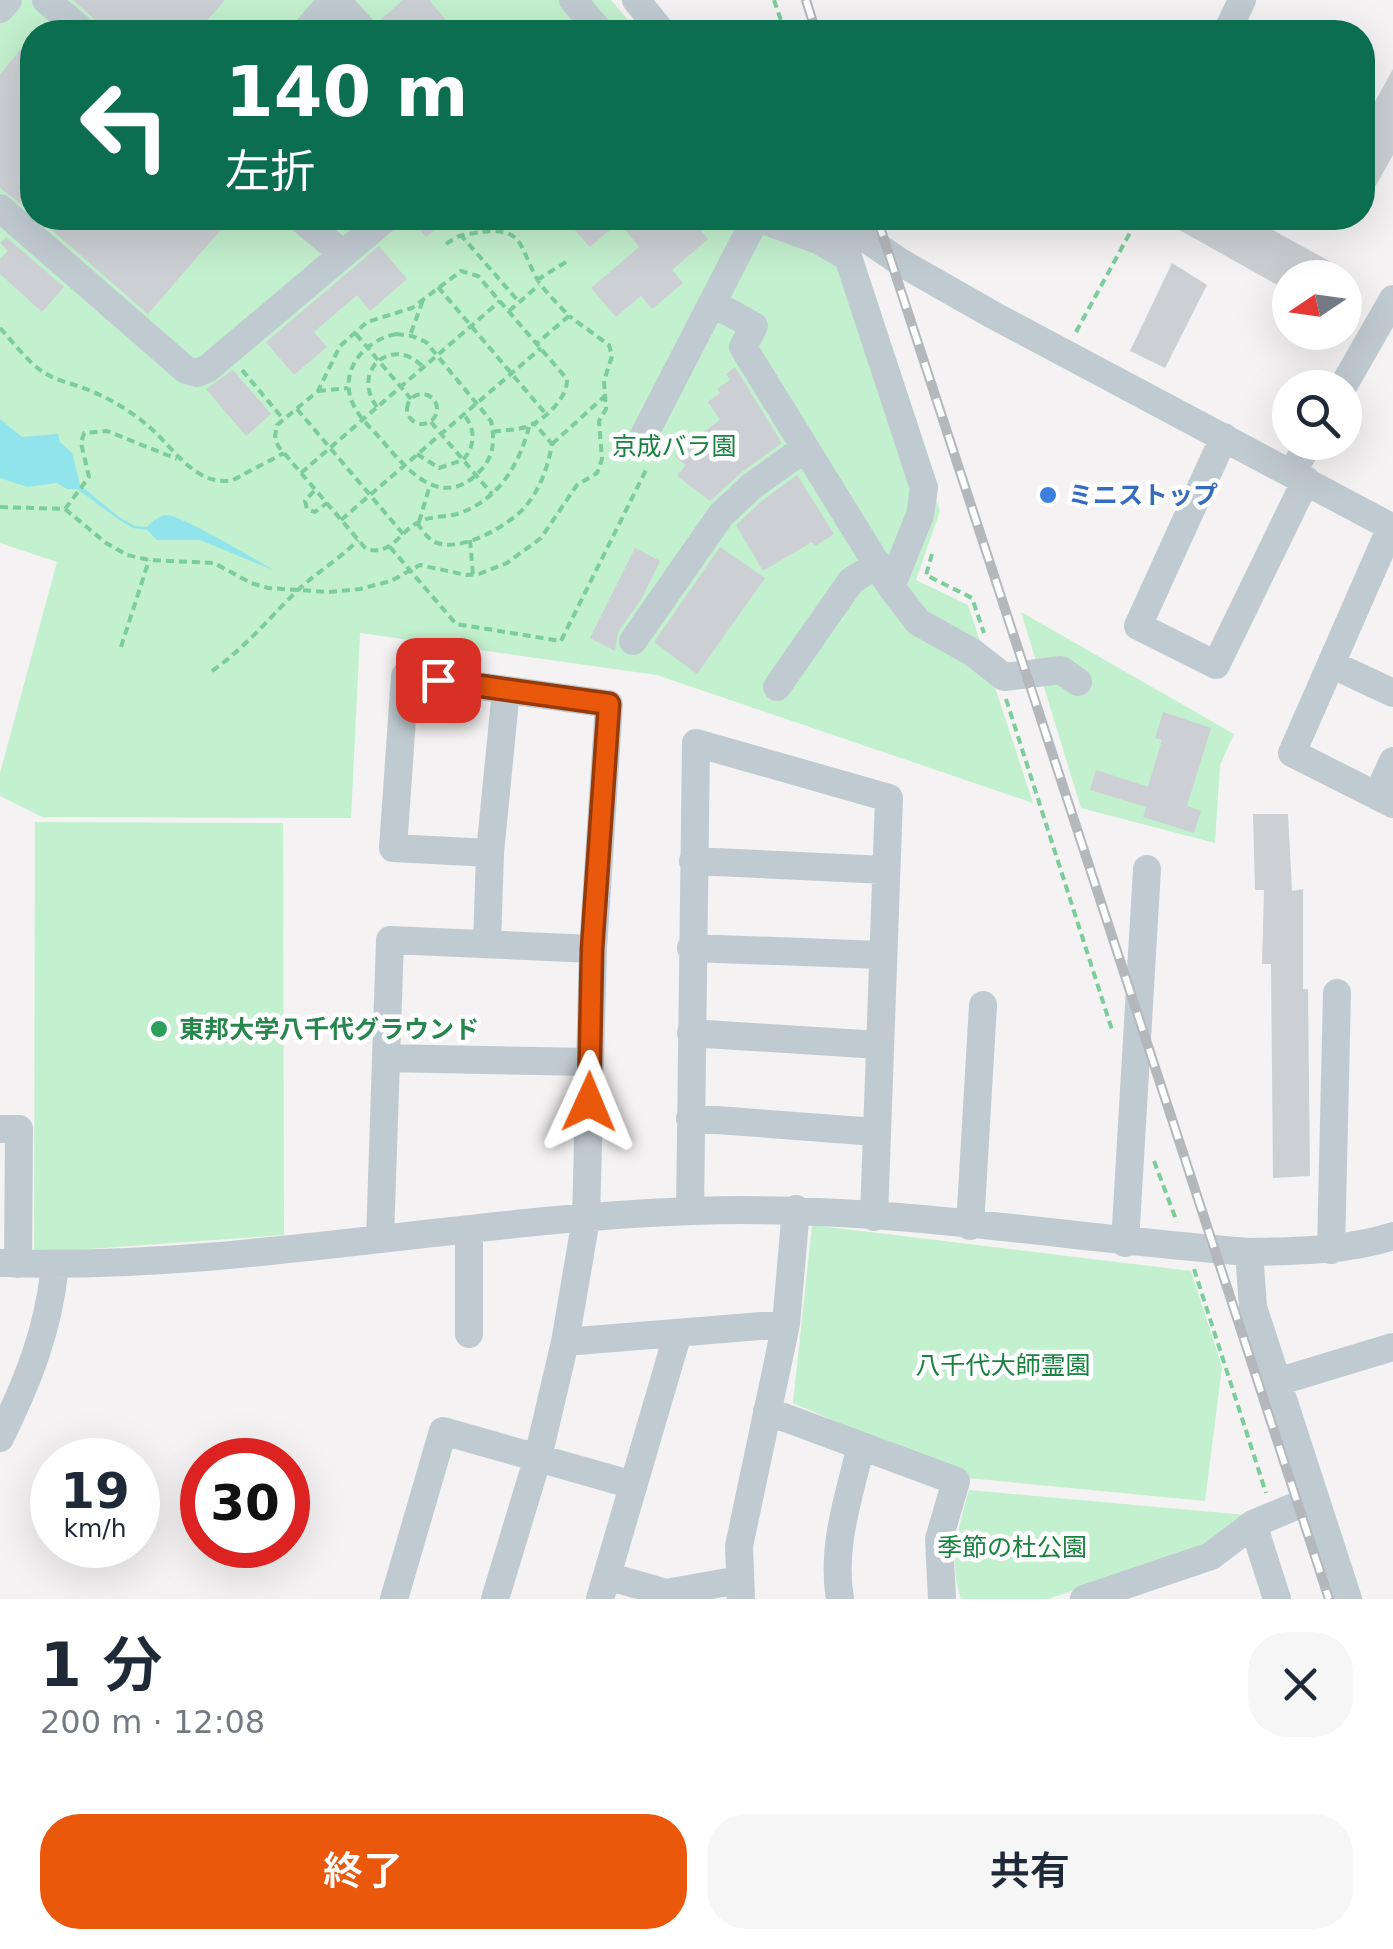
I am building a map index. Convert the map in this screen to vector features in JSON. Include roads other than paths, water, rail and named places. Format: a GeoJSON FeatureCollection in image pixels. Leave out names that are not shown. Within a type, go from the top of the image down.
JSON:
{"type":"FeatureCollection","features":[{"type":"Feature","properties":{"kind":"street"},"geometry":{"type":"LineString","coordinates":[[0,9],[8,0]]}},
{"type":"Feature","properties":{"kind":"street"},"geometry":{"type":"LineString","coordinates":[[46,0],[70,20]]}},
{"type":"Feature","properties":{"kind":"street"},"geometry":{"type":"LineString","coordinates":[[573,0],[590,20]]}},
{"type":"Feature","properties":{"kind":"street"},"geometry":{"type":"LineString","coordinates":[[636,0],[652,20]]}},
{"type":"Feature","properties":{"kind":"street"},"geometry":{"type":"LineString","coordinates":[[319,20],[340,1]]}},
{"type":"Feature","properties":{"kind":"street"},"geometry":{"type":"LineString","coordinates":[[0,208],[20,225]]}},
{"type":"Feature","properties":{"kind":"street"},"geometry":{"type":"LineString","coordinates":[[25,230],[186,370],[197,373],[372,230]]}},
{"type":"Feature","properties":{"kind":"street"},"geometry":{"type":"LineString","coordinates":[[314,230],[343,254]]}},
{"type":"Feature","properties":{"kind":"street"},"geometry":{"type":"LineString","coordinates":[[639,445],[751,230]]}},
{"type":"Feature","properties":{"kind":"street"},"geometry":{"type":"LineString","coordinates":[[777,687],[851,581],[885,575],[920,515],[924,488],[848,257],[790,230]]}},
{"type":"Feature","properties":{"kind":"street"},"geometry":{"type":"LineString","coordinates":[[853,230],[900,262],[1066,353],[1390,521],[1292,753],[1385,800],[1393,761]]}},
{"type":"Feature","properties":{"kind":"street"},"geometry":{"type":"LineString","coordinates":[[1352,370],[1393,299]]}},
{"type":"Feature","properties":{"kind":"street"},"geometry":{"type":"LineString","coordinates":[[712,304],[754,326],[743,347],[918,622],[972,652],[1004,677],[1061,670],[1078,682]]}},
{"type":"Feature","properties":{"kind":"street"},"geometry":{"type":"LineString","coordinates":[[1224,436],[1138,626],[1216,666],[1304,460]]}},
{"type":"Feature","properties":{"kind":"street"},"geometry":{"type":"LineString","coordinates":[[633,641],[721,515],[752,486],[805,448]]}},
{"type":"Feature","properties":{"kind":"street"},"geometry":{"type":"LineString","coordinates":[[1330,664],[1393,692]]}},
{"type":"Feature","properties":{"kind":"street"},"geometry":{"type":"LineString","coordinates":[[490,853],[393,848],[405,676],[609,704],[592,949],[586,1220],[565,1342],[538,1457],[495,1599]]}},
{"type":"Feature","properties":{"kind":"street"},"geometry":{"type":"LineString","coordinates":[[487,944],[490,853],[506,690]]}},
{"type":"Feature","properties":{"kind":"street"},"geometry":{"type":"LineString","coordinates":[[690,1211],[696,744],[889,798],[874,1217]]}},
{"type":"Feature","properties":{"kind":"street"},"geometry":{"type":"LineString","coordinates":[[694,861],[886,870]]}},
{"type":"Feature","properties":{"kind":"street"},"geometry":{"type":"LineString","coordinates":[[1125,1243],[1146,869]]}},
{"type":"Feature","properties":{"kind":"street"},"geometry":{"type":"LineString","coordinates":[[380,1239],[390,940],[592,949]]}},
{"type":"Feature","properties":{"kind":"street"},"geometry":{"type":"LineString","coordinates":[[691,948],[882,955]]}},
{"type":"Feature","properties":{"kind":"street"},"geometry":{"type":"LineString","coordinates":[[1331,1250],[1337,992]]}},
{"type":"Feature","properties":{"kind":"street"},"geometry":{"type":"LineString","coordinates":[[970,1226],[983,1005]]}},
{"type":"Feature","properties":{"kind":"street"},"geometry":{"type":"LineString","coordinates":[[690,1033],[879,1045]]}},
{"type":"Feature","properties":{"kind":"street"},"geometry":{"type":"LineString","coordinates":[[386,1058],[590,1062]]}},
{"type":"Feature","properties":{"kind":"street"},"geometry":{"type":"LineString","coordinates":[[690,1118],[876,1132]]}},
{"type":"Feature","properties":{"kind":"street"},"geometry":{"type":"LineString","coordinates":[[0,1129],[19,1129],[9,1264],[221,1256],[690,1211],[796,1210],[1249,1252],[1331,1250],[1393,1236]]}},
{"type":"Feature","properties":{"kind":"street"},"geometry":{"type":"LineString","coordinates":[[678,1333],[604,1588],[666,1596],[740,1590],[739,1546],[786,1324],[796,1210]]}},
{"type":"Feature","properties":{"kind":"street"},"geometry":{"type":"LineString","coordinates":[[469,1230],[469,1334]]}},
{"type":"Feature","properties":{"kind":"street"},"geometry":{"type":"LineString","coordinates":[[1249,1252],[1254,1307],[1348,1599]]}},
{"type":"Feature","properties":{"kind":"street"},"geometry":{"type":"LineString","coordinates":[[0,1438],[40,1349],[51,1306],[54,1265]]}},
{"type":"Feature","properties":{"kind":"street"},"geometry":{"type":"LineString","coordinates":[[565,1342],[786,1324]]}},
{"type":"Feature","properties":{"kind":"street"},"geometry":{"type":"LineString","coordinates":[[1278,1382],[1393,1347]]}},
{"type":"Feature","properties":{"kind":"street"},"geometry":{"type":"LineString","coordinates":[[767,1410],[956,1481],[938,1539],[942,1599]]}},
{"type":"Feature","properties":{"kind":"street"},"geometry":{"type":"LineString","coordinates":[[394,1599],[442,1431],[633,1484]]}},
{"type":"Feature","properties":{"kind":"street"},"geometry":{"type":"LineString","coordinates":[[840,1599],[836,1574],[840,1536],[861,1446]]}},
{"type":"Feature","properties":{"kind":"street"},"geometry":{"type":"LineString","coordinates":[[1084,1599],[1150,1589],[1211,1556],[1262,1515],[1314,1498]]}},
{"type":"Feature","properties":{"kind":"street"},"geometry":{"type":"LineString","coordinates":[[1262,1515],[1277,1599]]}},
{"type":"Feature","properties":{"kind":"water"},"geometry":{"type":"Polygon","coordinates":[[[0,419],[22,437],[58,434],[60,442],[72,453],[80,485],[135,526],[147,527],[167,515],[175,517],[273,570],[200,540],[157,540],[147,530],[133,528],[118,519],[77,489],[57,483],[27,487],[0,478],[0,419]]]}},
{"type":"Feature","properties":{"kind":"railway"},"geometry":{"type":"LineString","coordinates":[[806,0],[812,20]]}},
{"type":"Feature","properties":{"kind":"railway"},"geometry":{"type":"LineString","coordinates":[[881,230],[1329,1599]]}},
{"type":"Feature","properties":{"kind":"place","name":"ミニストップ"},"geometry":{"type":"Point","coordinates":[1048,495]}},
{"type":"Feature","properties":{"kind":"place","name":"東邦大学八千代グラウンド"},"geometry":{"type":"Point","coordinates":[159,1029]}},
{"type":"Feature","properties":{"kind":"park label","name":"京成バラ園"},"geometry":{"type":"Point","coordinates":[674,446]}},
{"type":"Feature","properties":{"kind":"park label","name":"八千代大師霊園"},"geometry":{"type":"Point","coordinates":[1003,1365]}},
{"type":"Feature","properties":{"kind":"park label","name":"季節の杜公園"},"geometry":{"type":"Point","coordinates":[1012,1547]}}]}
